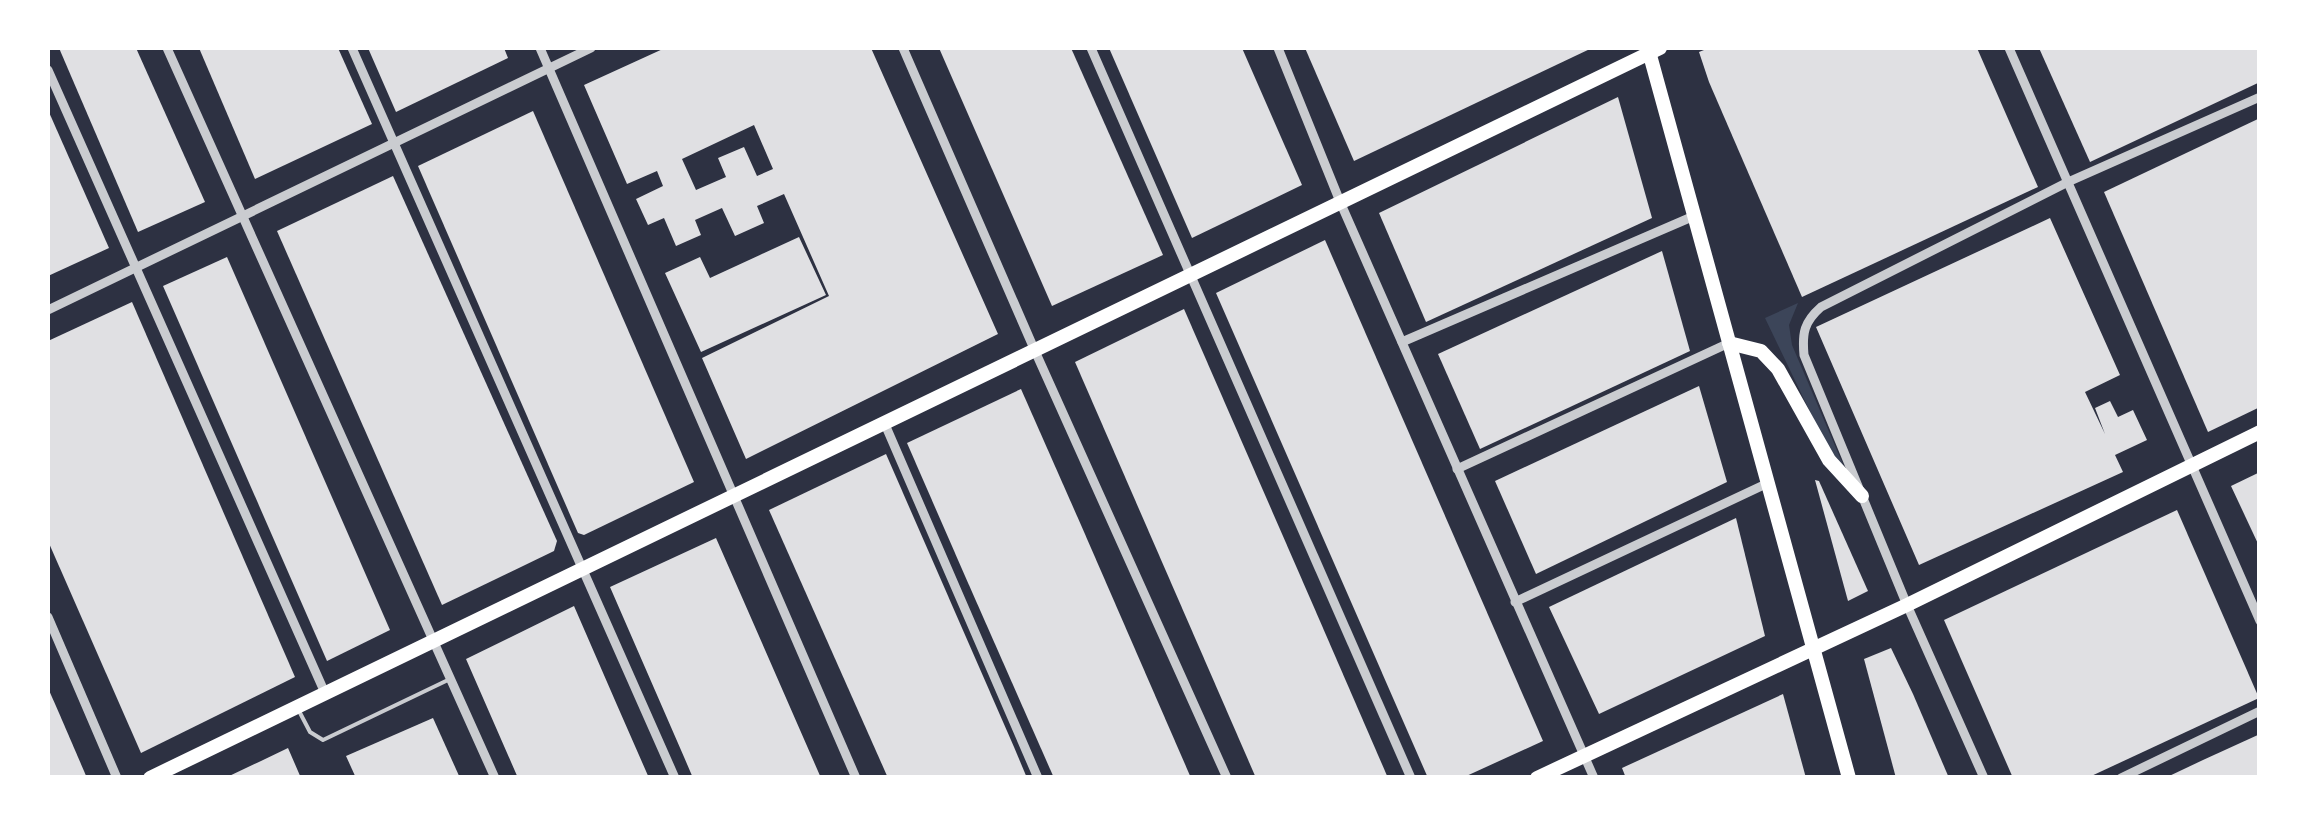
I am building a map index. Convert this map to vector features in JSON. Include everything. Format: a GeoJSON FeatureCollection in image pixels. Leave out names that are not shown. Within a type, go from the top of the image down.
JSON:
{"type":"FeatureCollection","features":[{"type":"Feature","properties":{"kind":"main road"},"geometry":{"type":"LineString","coordinates":[[150,778],[1190,272],[1341,204],[1653,49],[1694,216],[1849,778]]}},
{"type":"Feature","properties":{"kind":"main road"},"geometry":{"type":"LineString","coordinates":[[1729,343],[1761,351],[1778,370],[1829,460],[1862,496]]}},
{"type":"Feature","properties":{"kind":"main road"},"geometry":{"type":"LineString","coordinates":[[1538,778],[2260,432]]}},
{"type":"Feature","properties":{"kind":"street"},"geometry":{"type":"LineString","coordinates":[[167,48],[494,778]]}},
{"type":"Feature","properties":{"kind":"street"},"geometry":{"type":"LineString","coordinates":[[352,48],[675,778]]}},
{"type":"Feature","properties":{"kind":"street"},"geometry":{"type":"LineString","coordinates":[[540,48],[856,778]]}},
{"type":"Feature","properties":{"kind":"street"},"geometry":{"type":"LineString","coordinates":[[48,310],[591,48]]}},
{"type":"Feature","properties":{"kind":"street"},"geometry":{"type":"LineString","coordinates":[[903,48],[1034,351],[1227,778]]}},
{"type":"Feature","properties":{"kind":"street"},"geometry":{"type":"LineString","coordinates":[[1091,48],[1411,778]]}},
{"type":"Feature","properties":{"kind":"street"},"geometry":{"type":"LineString","coordinates":[[1278,48],[1341,204],[1594,778]]}},
{"type":"Feature","properties":{"kind":"street"},"geometry":{"type":"LineString","coordinates":[[2009,48],[2260,621]]}},
{"type":"Feature","properties":{"kind":"street"},"geometry":{"type":"LineString","coordinates":[[48,70],[325,693]]}},
{"type":"Feature","properties":{"kind":"street"},"geometry":{"type":"LineString","coordinates":[[1984,778],[1804,355],[1802,334],[1808,318],[1820,307],[2068,182],[2260,97]]}},
{"type":"Feature","properties":{"kind":"street"},"geometry":{"type":"LineString","coordinates":[[1402,342],[1694,216]]}},
{"type":"Feature","properties":{"kind":"street"},"geometry":{"type":"LineString","coordinates":[[1457,469],[1729,343]]}},
{"type":"Feature","properties":{"kind":"street"},"geometry":{"type":"LineString","coordinates":[[884,422],[1038,778]]}},
{"type":"Feature","properties":{"kind":"street"},"geometry":{"type":"LineString","coordinates":[[1515,602],[1768,483]]}},
{"type":"Feature","properties":{"kind":"street"},"geometry":{"type":"LineString","coordinates":[[48,618],[117,778]]}},
{"type":"Feature","properties":{"kind":"street"},"geometry":{"type":"LineString","coordinates":[[2120,778],[2260,711]]}},
{"type":"Feature","properties":{"kind":"lane"},"geometry":{"type":"LineString","coordinates":[[297,707],[310,732],[323,740],[452,678]]}},
{"type":"Feature","properties":{"kind":"shaded area"},"geometry":{"type":"Polygon","coordinates":[[[1798,303],[1789,325],[1792,345],[1853,488],[1826,445],[1765,318],[1798,303]]]}},
{"type":"Feature","properties":{"kind":"building"},"geometry":{"type":"Polygon","coordinates":[[[59,48],[136,48],[205,202],[138,232],[59,48]]]}},
{"type":"Feature","properties":{"kind":"building"},"geometry":{"type":"Polygon","coordinates":[[[199,48],[338,48],[372,124],[255,179],[199,48]]]}},
{"type":"Feature","properties":{"kind":"building"},"geometry":{"type":"Polygon","coordinates":[[[368,48],[504,48],[508,58],[396,112],[368,48]]]}},
{"type":"Feature","properties":{"kind":"building"},"geometry":{"type":"Polygon","coordinates":[[[665,48],[871,48],[998,334],[746,459],[702,358],[829,296],[784,194],[757,206],[764,223],[735,236],[722,208],[695,220],[701,235],[676,246],[664,218],[648,225],[636,199],[663,186],[657,171],[627,184],[584,85],[665,48]],[[754,125],[682,159],[696,190],[726,177],[718,158],[744,147],[757,176],[773,169],[754,125]]]}},
{"type":"Feature","properties":{"kind":"building"},"geometry":{"type":"Polygon","coordinates":[[[939,48],[1071,48],[1163,255],[1052,306],[939,48]]]}},
{"type":"Feature","properties":{"kind":"building"},"geometry":{"type":"Polygon","coordinates":[[[1109,48],[1242,48],[1302,185],[1192,238],[1109,48]]]}},
{"type":"Feature","properties":{"kind":"building"},"geometry":{"type":"Polygon","coordinates":[[[1305,48],[1592,48],[1354,161],[1305,48]]]}},
{"type":"Feature","properties":{"kind":"building"},"geometry":{"type":"Polygon","coordinates":[[[1709,48],[1977,48],[2038,187],[1802,297],[1709,82],[1699,52],[1709,48]]]}},
{"type":"Feature","properties":{"kind":"building"},"geometry":{"type":"Polygon","coordinates":[[[2039,48],[2260,48],[2260,82],[2090,162],[2039,48]]]}},
{"type":"Feature","properties":{"kind":"building"},"geometry":{"type":"Polygon","coordinates":[[[1618,97],[1652,218],[1426,322],[1379,213],[1618,97]]]}},
{"type":"Feature","properties":{"kind":"building"},"geometry":{"type":"Polygon","coordinates":[[[48,110],[109,248],[48,276],[48,110]]]}},
{"type":"Feature","properties":{"kind":"building"},"geometry":{"type":"Polygon","coordinates":[[[533,111],[694,482],[584,535],[578,533],[418,166],[533,111]]]}},
{"type":"Feature","properties":{"kind":"building"},"geometry":{"type":"Polygon","coordinates":[[[2260,118],[2260,407],[2208,432],[2104,192],[2260,118]]]}},
{"type":"Feature","properties":{"kind":"building"},"geometry":{"type":"Polygon","coordinates":[[[393,176],[557,541],[554,551],[442,605],[277,231],[393,176]]]}},
{"type":"Feature","properties":{"kind":"building"},"geometry":{"type":"Polygon","coordinates":[[[2050,218],[2120,375],[2085,392],[2105,434],[2095,408],[2110,401],[2118,417],[2133,410],[2147,440],[2115,455],[2123,472],[1919,565],[1816,327],[2050,218]]]}},
{"type":"Feature","properties":{"kind":"building"},"geometry":{"type":"Polygon","coordinates":[[[799,237],[826,295],[701,352],[665,273],[700,257],[710,278],[799,237]]]}},
{"type":"Feature","properties":{"kind":"building"},"geometry":{"type":"Polygon","coordinates":[[[1325,240],[1543,741],[1462,778],[1428,778],[1216,293],[1325,240]]]}},
{"type":"Feature","properties":{"kind":"building"},"geometry":{"type":"Polygon","coordinates":[[[1662,251],[1690,351],[1480,449],[1438,354],[1662,251]]]}},
{"type":"Feature","properties":{"kind":"building"},"geometry":{"type":"Polygon","coordinates":[[[227,257],[390,630],[327,661],[163,286],[227,257]]]}},
{"type":"Feature","properties":{"kind":"building"},"geometry":{"type":"Polygon","coordinates":[[[132,302],[295,677],[141,753],[48,541],[48,341],[132,302]]]}},
{"type":"Feature","properties":{"kind":"building"},"geometry":{"type":"Polygon","coordinates":[[[1184,309],[1388,778],[1256,778],[1075,362],[1184,309]]]}},
{"type":"Feature","properties":{"kind":"building"},"geometry":{"type":"Polygon","coordinates":[[[1699,386],[1727,482],[1536,574],[1495,481],[1699,386]]]}},
{"type":"Feature","properties":{"kind":"building"},"geometry":{"type":"Polygon","coordinates":[[[1021,389],[1191,778],[1054,778],[965,576],[907,443],[1021,389]]]}},
{"type":"Feature","properties":{"kind":"building"},"geometry":{"type":"Polygon","coordinates":[[[886,454],[1027,778],[888,778],[769,510],[886,454]]]}},
{"type":"Feature","properties":{"kind":"building"},"geometry":{"type":"Polygon","coordinates":[[[2260,472],[2260,548],[2231,486],[2260,472]]]}},
{"type":"Feature","properties":{"kind":"building"},"geometry":{"type":"Polygon","coordinates":[[[1815,480],[1819,481],[1868,591],[1848,601],[1815,480]]]}},
{"type":"Feature","properties":{"kind":"building"},"geometry":{"type":"Polygon","coordinates":[[[2177,510],[2259,698],[2087,778],[2013,778],[1944,620],[2177,510]]]}},
{"type":"Feature","properties":{"kind":"building"},"geometry":{"type":"Polygon","coordinates":[[[1736,518],[1765,636],[1599,714],[1549,607],[1736,518]]]}},
{"type":"Feature","properties":{"kind":"building"},"geometry":{"type":"Polygon","coordinates":[[[716,538],[821,778],[693,778],[610,587],[716,538]]]}},
{"type":"Feature","properties":{"kind":"building"},"geometry":{"type":"Polygon","coordinates":[[[574,606],[649,778],[518,778],[466,659],[574,606]]]}},
{"type":"Feature","properties":{"kind":"building"},"geometry":{"type":"Polygon","coordinates":[[[1891,648],[1949,778],[1896,778],[1864,659],[1891,648]]]}},
{"type":"Feature","properties":{"kind":"building"},"geometry":{"type":"Polygon","coordinates":[[[48,688],[59,713],[87,778],[48,778],[48,688]]]}},
{"type":"Feature","properties":{"kind":"building"},"geometry":{"type":"Polygon","coordinates":[[[1783,694],[1806,778],[1626,778],[1622,768],[1783,694]]]}},
{"type":"Feature","properties":{"kind":"building"},"geometry":{"type":"Polygon","coordinates":[[[433,718],[460,778],[356,778],[346,756],[433,718]]]}},
{"type":"Feature","properties":{"kind":"building"},"geometry":{"type":"Polygon","coordinates":[[[2260,734],[2260,778],[2165,778],[2203,760],[2260,734]]]}},
{"type":"Feature","properties":{"kind":"building"},"geometry":{"type":"Polygon","coordinates":[[[288,748],[301,778],[225,778],[261,761],[288,748]]]}}]}
